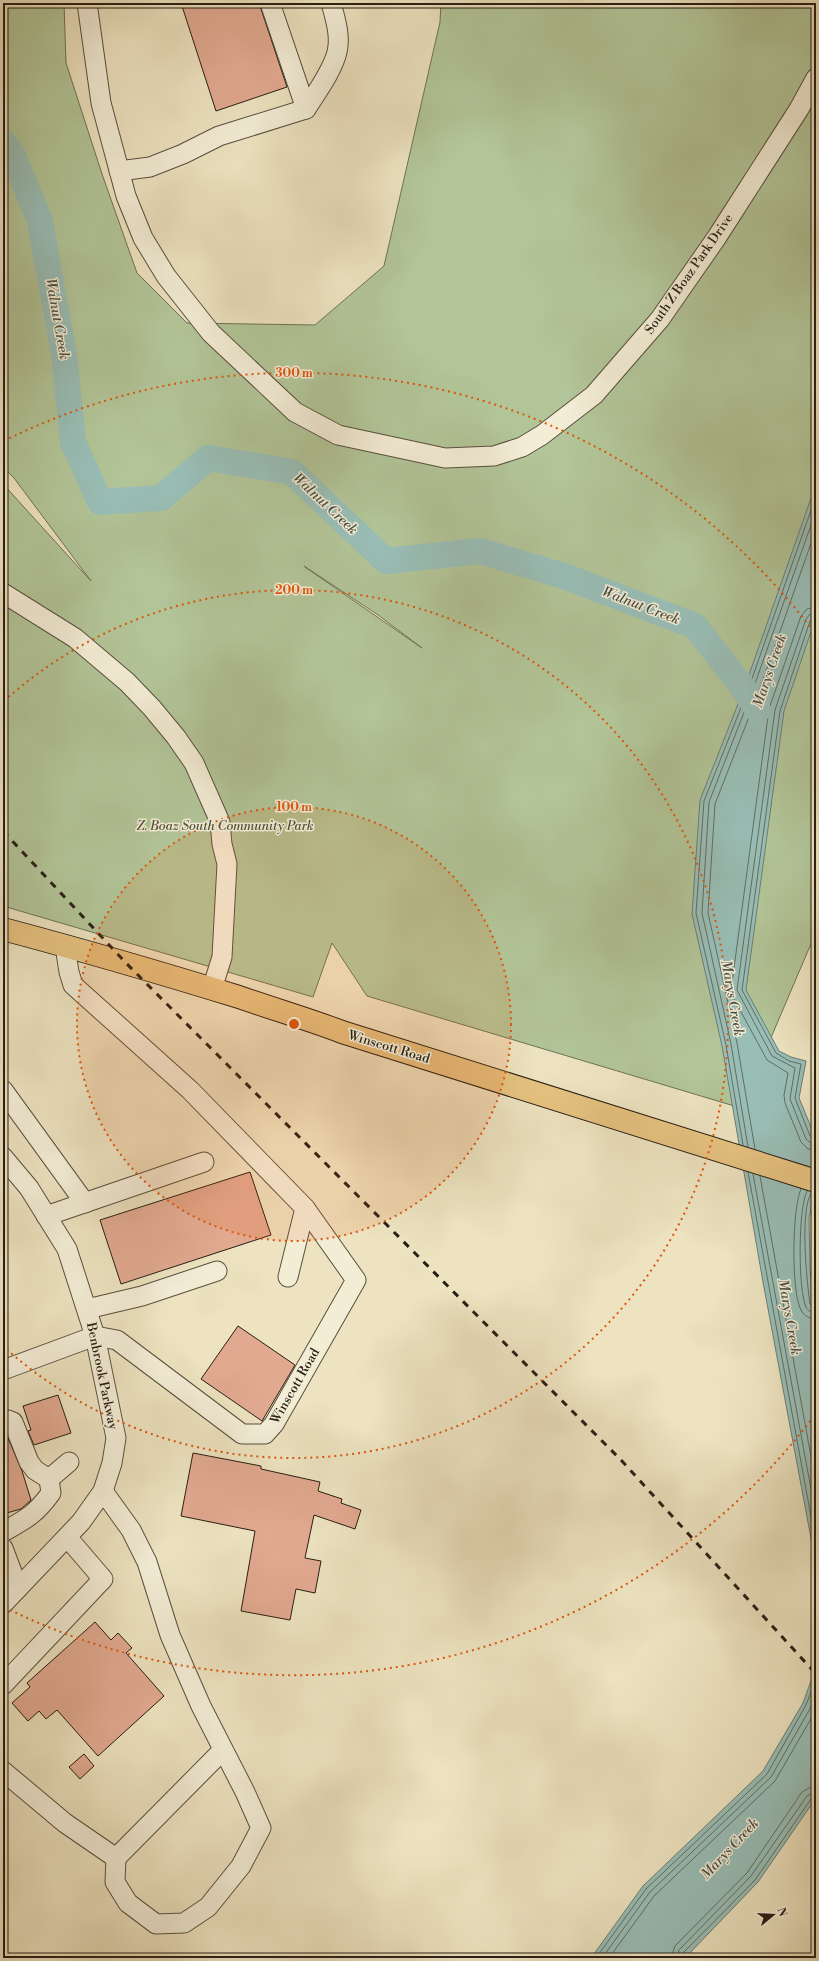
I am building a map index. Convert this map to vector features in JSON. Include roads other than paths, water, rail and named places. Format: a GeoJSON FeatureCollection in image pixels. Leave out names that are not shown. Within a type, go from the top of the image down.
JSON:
{"type":"FeatureCollection","features":[{"type":"Feature","properties":{"kind":"main road","name":"Winscott Road"},"geometry":{"type":"LineString","coordinates":[[3,929],[212,989],[319,1023],[342,1032],[816,1182]]}},
{"type":"Feature","properties":{"kind":"street","name":"South Z Boaz Park Drive"},"geometry":{"type":"LineString","coordinates":[[87,3],[102,103],[126,196],[143,238],[166,276],[211,333],[295,412],[338,435],[445,458],[494,456],[522,447],[542,435],[594,395],[660,319],[725,224],[799,109],[816,78]]}},
{"type":"Feature","properties":{"kind":"street"},"geometry":{"type":"LineString","coordinates":[[270,3],[306,109]]}},
{"type":"Feature","properties":{"kind":"street"},"geometry":{"type":"LineString","coordinates":[[119,171],[150,167],[183,154],[219,136],[306,109],[333,62],[337,52],[336,22],[331,3]]}},
{"type":"Feature","properties":{"kind":"street"},"geometry":{"type":"LineString","coordinates":[[3,593],[75,638],[127,682],[152,708],[176,737],[194,763],[220,822],[222,844],[227,864],[222,958],[212,989]]}},
{"type":"Feature","properties":{"kind":"street","name":"Winscott Road"},"geometry":{"type":"LineString","coordinates":[[65,946],[69,972],[73,985],[190,1090],[305,1208],[356,1280],[274,1424],[265,1434],[242,1434],[117,1340],[95,1336]]}},
{"type":"Feature","properties":{"kind":"street"},"geometry":{"type":"LineString","coordinates":[[3,1090],[85,1202]]}},
{"type":"Feature","properties":{"kind":"street","name":"Benbrook Parkway"},"geometry":{"type":"LineString","coordinates":[[3,1156],[29,1188],[67,1249],[95,1336],[116,1438],[112,1463],[104,1491],[81,1522],[3,1604]]}},
{"type":"Feature","properties":{"kind":"street"},"geometry":{"type":"LineString","coordinates":[[46,1216],[204,1162]]}},
{"type":"Feature","properties":{"kind":"street"},"geometry":{"type":"LineString","coordinates":[[288,1278],[305,1208]]}},
{"type":"Feature","properties":{"kind":"street"},"geometry":{"type":"LineString","coordinates":[[87,1309],[142,1296],[217,1271]]}},
{"type":"Feature","properties":{"kind":"street"},"geometry":{"type":"LineString","coordinates":[[3,1370],[95,1336]]}},
{"type":"Feature","properties":{"kind":"street"},"geometry":{"type":"LineString","coordinates":[[3,1421],[8,1420],[13,1422],[29,1462],[35,1470],[49,1479],[51,1493],[34,1515],[3,1532]]}},
{"type":"Feature","properties":{"kind":"street"},"geometry":{"type":"LineString","coordinates":[[49,1479],[69,1462]]}},
{"type":"Feature","properties":{"kind":"street"},"geometry":{"type":"LineString","coordinates":[[104,1491],[131,1530],[147,1562],[170,1634],[201,1706],[224,1750],[245,1792],[261,1828],[241,1866],[208,1907],[184,1924],[156,1924],[128,1903],[115,1882],[116,1858],[224,1750]]}},
{"type":"Feature","properties":{"kind":"street"},"geometry":{"type":"LineString","coordinates":[[3,1685],[103,1579],[67,1537]]}},
{"type":"Feature","properties":{"kind":"street"},"geometry":{"type":"LineString","coordinates":[[3,1548],[18,1588]]}},
{"type":"Feature","properties":{"kind":"street"},"geometry":{"type":"LineString","coordinates":[[3,1771],[65,1823],[116,1858]]}},
{"type":"Feature","properties":{"kind":"water","name":"Marys Creek"},"geometry":{"type":"Polygon","coordinates":[[[816,484],[816,617],[784,711],[746,990],[779,1051],[791,1057],[806,1061],[799,1098],[816,1139],[816,1188],[809,1218],[810,1270],[816,1319],[816,1565],[763,1282],[722,1046],[692,914],[700,800],[744,689],[816,484]]]}},
{"type":"Feature","properties":{"kind":"water","name":"Marys Creek"},"geometry":{"type":"Polygon","coordinates":[[[816,1667],[816,1798],[758,1882],[685,1958],[591,1958],[643,1886],[763,1771],[803,1703],[816,1667]]]}},
{"type":"Feature","properties":{"kind":"waterway","name":"Walnut Creek"},"geometry":{"type":"LineString","coordinates":[[3,142],[13,155],[40,222],[64,355],[73,442],[100,502],[161,498],[208,458],[292,472],[386,561],[480,551],[564,576],[695,626],[744,689],[758,710]]}},
{"type":"Feature","properties":{"kind":"railway"},"geometry":{"type":"LineString","coordinates":[[3,831],[126,963],[621,1460],[816,1674]]}},
{"type":"Feature","properties":{"kind":"park label","name":"Z. Boaz South Community Park"},"geometry":{"type":"Point","coordinates":[225,826]}}]}
